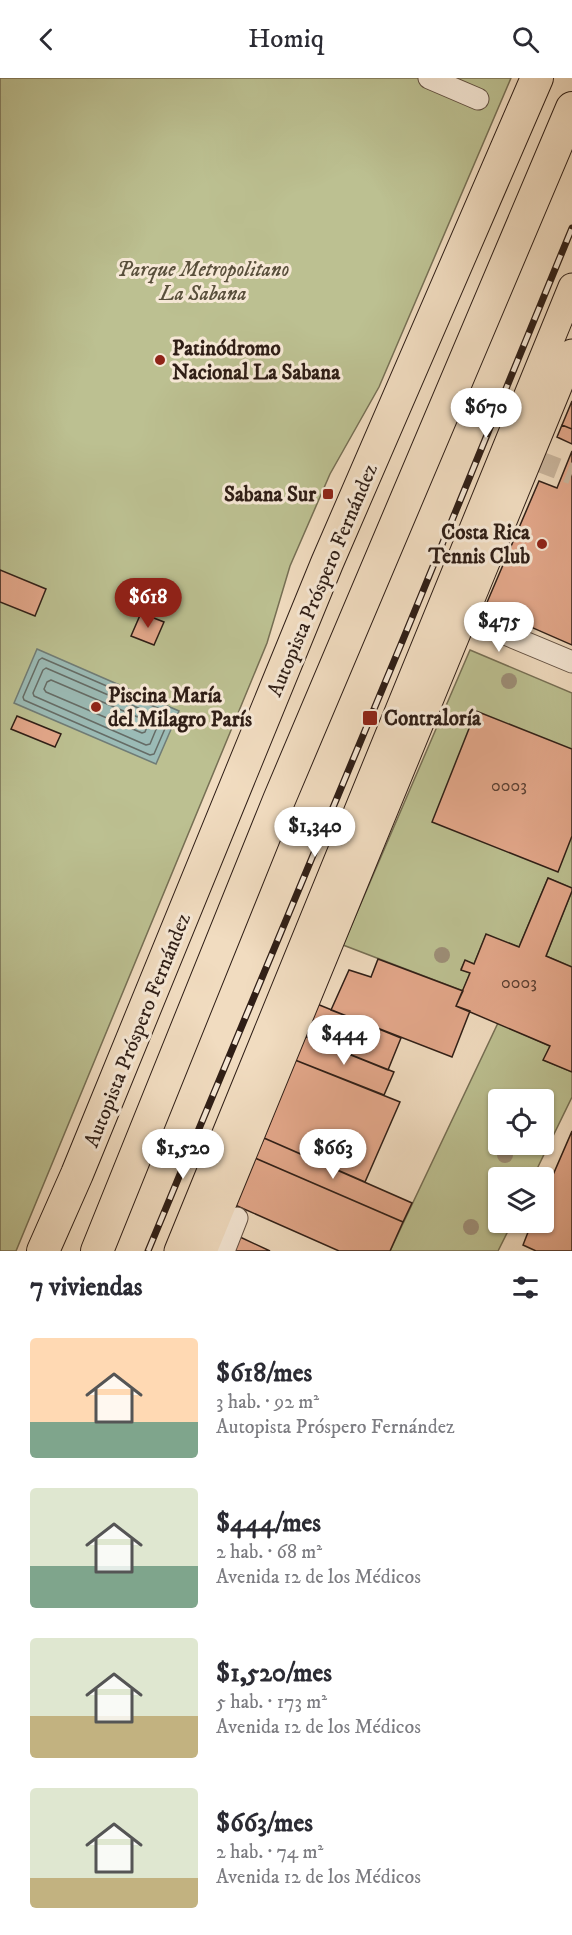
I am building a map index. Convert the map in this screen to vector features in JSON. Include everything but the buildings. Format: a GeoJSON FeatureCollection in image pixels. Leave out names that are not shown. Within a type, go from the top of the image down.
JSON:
{"type":"FeatureCollection","features":[{"type":"Feature","properties":{"kind":"highway","name":"Autopista Próspero Fernández"},"geometry":{"type":"LineString","coordinates":[[43,1251],[86,1152],[320,581],[537,78]]}},
{"type":"Feature","properties":{"kind":"highway"},"geometry":{"type":"LineString","coordinates":[[97,1251],[275,811],[572,108]]}},
{"type":"Feature","properties":{"kind":"highway"},"geometry":{"type":"LineString","coordinates":[[320,581],[338,569],[345,568],[356,575],[358,580],[338,639],[334,673]]}},
{"type":"Feature","properties":{"kind":"main road"},"geometry":{"type":"LineString","coordinates":[[203,1251],[452,612],[572,287]]}},
{"type":"Feature","properties":{"kind":"main road"},"geometry":{"type":"LineString","coordinates":[[178,1251],[452,612],[535,454],[572,353]]}},
{"type":"Feature","properties":{"kind":"street"},"geometry":{"type":"LineString","coordinates":[[429,78],[478,99]]}},
{"type":"Feature","properties":{"kind":"street"},"geometry":{"type":"LineString","coordinates":[[452,612],[572,662]]}},
{"type":"Feature","properties":{"kind":"street"},"geometry":{"type":"LineString","coordinates":[[224,1251],[237,1218]]}},
{"type":"Feature","properties":{"kind":"green space","name":"Parque Metropolitano La Sabana"},"geometry":{"type":"Polygon","coordinates":[[[0,78],[511,78],[379,387],[330,474],[290,566],[267,643],[16,1251],[0,1251],[0,78]]]}},
{"type":"Feature","properties":{"kind":"green space"},"geometry":{"type":"Polygon","coordinates":[[[470,650],[572,693],[572,888],[548,878],[519,947],[486,935],[474,964],[465,961],[461,969],[470,973],[463,991],[343,945],[470,650]]]}},
{"type":"Feature","properties":{"kind":"green space"},"geometry":{"type":"Polygon","coordinates":[[[572,891],[572,967],[546,956],[572,891]]]}},
{"type":"Feature","properties":{"kind":"green space"},"geometry":{"type":"Polygon","coordinates":[[[498,1023],[550,1046],[544,1060],[572,1072],[572,1097],[554,1134],[554,1089],[488,1089],[488,1155],[544,1155],[538,1167],[488,1167],[488,1233],[507,1233],[498,1251],[390,1251],[498,1023]]]}},
{"type":"Feature","properties":{"kind":"water","name":"Piscina María del Milagro París"},"geometry":{"type":"Polygon","coordinates":[[[37,649],[179,711],[156,764],[14,703],[37,649]]]}},
{"type":"Feature","properties":{"kind":"tunnel"},"geometry":{"type":"LineString","coordinates":[[538,461],[572,474]]}},
{"type":"Feature","properties":{"kind":"railway"},"geometry":{"type":"LineString","coordinates":[[148,1251],[572,228]]}},
{"type":"Feature","properties":{"kind":"place","name":"Patinódromo Nacional La Sabana"},"geometry":{"type":"Point","coordinates":[160,360]}},
{"type":"Feature","properties":{"kind":"place","name":"Sabana Sur"},"geometry":{"type":"Point","coordinates":[328,494]}},
{"type":"Feature","properties":{"kind":"place","name":"Costa Rica Tennis Club"},"geometry":{"type":"Point","coordinates":[542,544]}},
{"type":"Feature","properties":{"kind":"place","name":"Piscina María del Milagro París"},"geometry":{"type":"Point","coordinates":[96,707]}},
{"type":"Feature","properties":{"kind":"place","name":"Contraloría"},"geometry":{"type":"Point","coordinates":[370,718]}}]}
